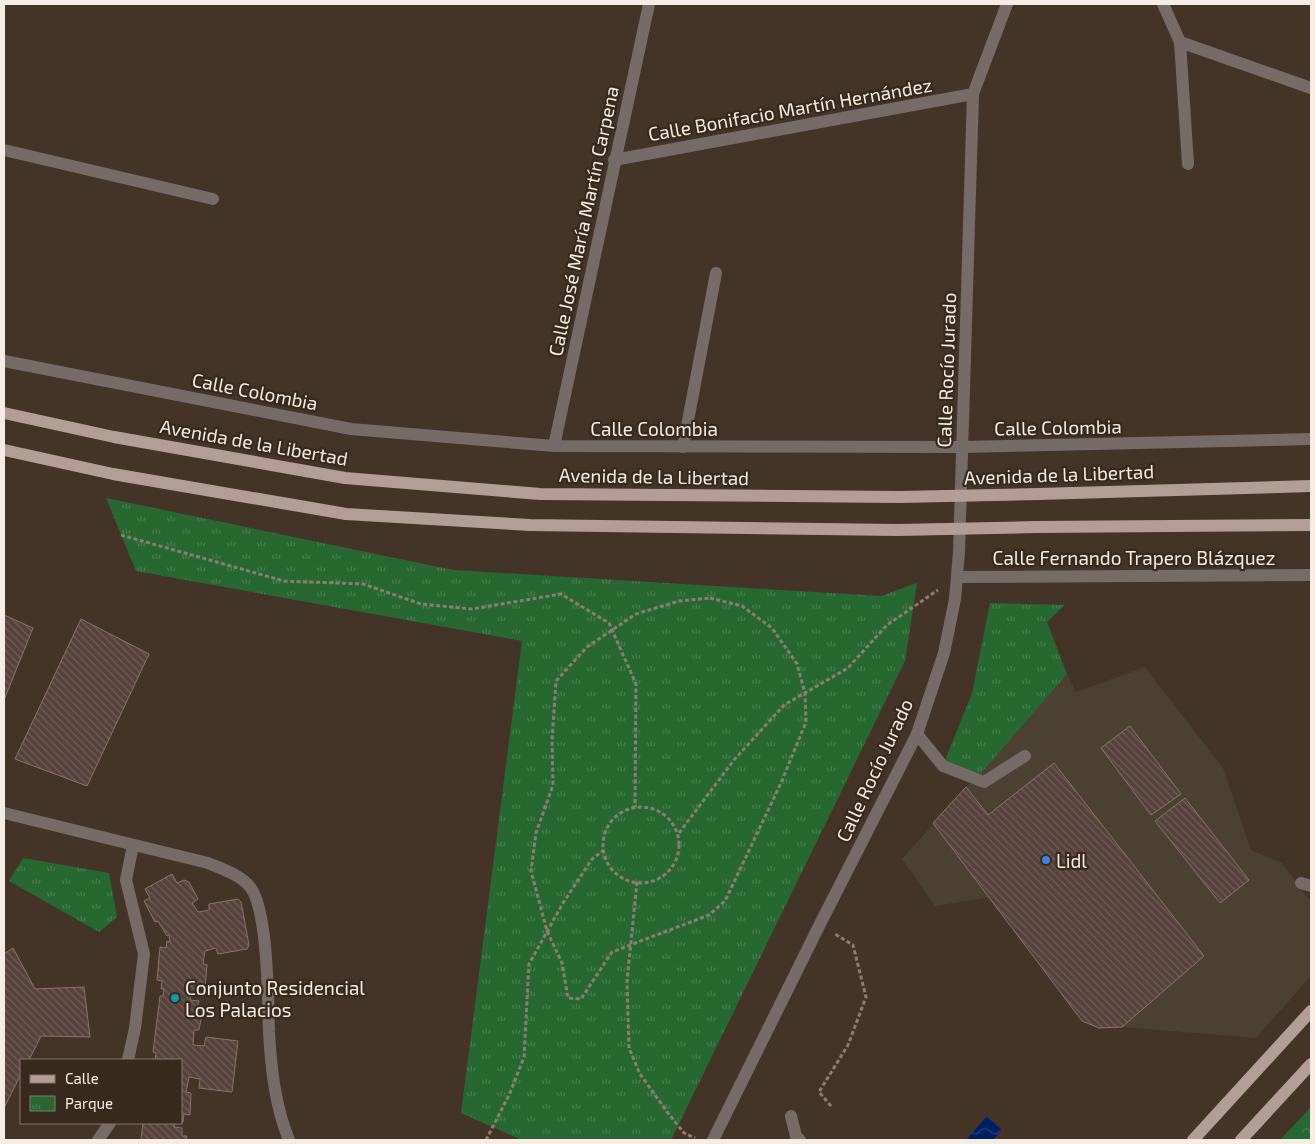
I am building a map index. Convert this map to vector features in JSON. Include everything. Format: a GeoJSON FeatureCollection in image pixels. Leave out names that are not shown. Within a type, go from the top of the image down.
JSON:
{"type":"FeatureCollection","features":[{"type":"Feature","properties":{"kind":"main road","name":"Avenida de la Libertad"},"geometry":{"type":"LineString","coordinates":[[4,413],[114,437],[345,478],[540,494],[900,497],[1311,486]]}},
{"type":"Feature","properties":{"kind":"main road"},"geometry":{"type":"LineString","coordinates":[[4,450],[113,474],[346,514],[530,526],[898,530],[1311,525]]}},
{"type":"Feature","properties":{"kind":"main road"},"geometry":{"type":"LineString","coordinates":[[1193,1140],[1311,1011]]}},
{"type":"Feature","properties":{"kind":"main road"},"geometry":{"type":"LineString","coordinates":[[1241,1140],[1311,1064]]}},
{"type":"Feature","properties":{"kind":"street","name":"Calle José María Martín Carpena"},"geometry":{"type":"LineString","coordinates":[[554,446],[649,4]]}},
{"type":"Feature","properties":{"kind":"street","name":"Calle Rocío Jurado"},"geometry":{"type":"LineString","coordinates":[[713,1140],[917,734],[944,653],[957,577],[973,94],[1007,4]]}},
{"type":"Feature","properties":{"kind":"street"},"geometry":{"type":"LineString","coordinates":[[1163,4],[1180,42],[1188,164]]}},
{"type":"Feature","properties":{"kind":"street"},"geometry":{"type":"LineString","coordinates":[[1180,42],[1311,88]]}},
{"type":"Feature","properties":{"kind":"street","name":"Calle Bonifacio Martín Hernández"},"geometry":{"type":"LineString","coordinates":[[614,160],[973,94]]}},
{"type":"Feature","properties":{"kind":"street"},"geometry":{"type":"LineString","coordinates":[[4,150],[213,199]]}},
{"type":"Feature","properties":{"kind":"street"},"geometry":{"type":"LineString","coordinates":[[683,447],[716,273]]}},
{"type":"Feature","properties":{"kind":"street","name":"Calle Colombia"},"geometry":{"type":"LineString","coordinates":[[4,361],[351,429],[554,446],[962,447],[1311,440]]}},
{"type":"Feature","properties":{"kind":"street","name":"Calle Fernando Trapero Blázquez"},"geometry":{"type":"LineString","coordinates":[[957,577],[1311,575]]}},
{"type":"Feature","properties":{"kind":"street"},"geometry":{"type":"LineString","coordinates":[[917,734],[943,766],[984,782],[1024,756]]}},
{"type":"Feature","properties":{"kind":"street"},"geometry":{"type":"LineString","coordinates":[[4,813],[208,863],[232,873],[250,888],[258,908],[265,951],[271,1064],[279,1115],[289,1140]]}},
{"type":"Feature","properties":{"kind":"street"},"geometry":{"type":"LineString","coordinates":[[128,1059],[135,1028],[144,954],[126,880],[133,845]]}},
{"type":"Feature","properties":{"kind":"street"},"geometry":{"type":"LineString","coordinates":[[791,1116],[796,1136],[800,1140]]}},
{"type":"Feature","properties":{"kind":"street"},"geometry":{"type":"LineString","coordinates":[[98,1140],[109,1124]]}},
{"type":"Feature","properties":{"kind":"path"},"geometry":{"type":"LineString","coordinates":[[121,535],[284,581],[363,584],[421,604],[472,609],[560,594],[609,623],[636,684],[635,807]]}},
{"type":"Feature","properties":{"kind":"path"},"geometry":{"type":"LineString","coordinates":[[679,833],[734,760],[784,705],[848,668],[887,625],[957,577]]}},
{"type":"Feature","properties":{"kind":"path"},"geometry":{"type":"LineString","coordinates":[[710,598],[742,606],[772,628],[797,664],[805,693],[806,722],[781,783],[725,901],[709,915],[631,947],[612,952],[581,999],[568,998],[562,963],[548,931],[531,871],[536,832],[553,786],[552,741],[556,682],[587,646],[636,614],[678,601],[710,598]]}},
{"type":"Feature","properties":{"kind":"path"},"geometry":{"type":"LineString","coordinates":[[635,807],[659,810],[672,821],[679,833],[680,847],[676,863],[667,874],[658,880],[645,884],[626,880],[614,873],[605,858],[604,835],[609,823],[618,813],[635,807]]}},
{"type":"Feature","properties":{"kind":"path"},"geometry":{"type":"LineString","coordinates":[[486,1140],[510,1093],[524,1057],[529,964],[592,859],[604,850]]}},
{"type":"Feature","properties":{"kind":"path"},"geometry":{"type":"LineString","coordinates":[[637,882],[627,981],[629,1048],[640,1074],[668,1113],[684,1133],[701,1140]]}},
{"type":"Feature","properties":{"kind":"path"},"geometry":{"type":"LineString","coordinates":[[820,924],[853,945],[866,997],[848,1045],[819,1092],[831,1106]]}},
{"type":"Feature","properties":{"kind":"shaded area","name":"Lidl"},"geometry":{"type":"Polygon","coordinates":[[[1145,667],[1223,768],[1251,850],[1282,863],[1311,902],[1311,976],[1256,1038],[1122,1027],[1099,1028],[1082,1021],[991,897],[935,906],[902,859],[1067,674],[1076,692],[1145,667]]]}},
{"type":"Feature","properties":{"kind":"green space"},"geometry":{"type":"Polygon","coordinates":[[[106,498],[453,570],[881,596],[917,583],[905,661],[671,1140],[522,1140],[461,1113],[522,641],[136,571],[106,498]]]}},
{"type":"Feature","properties":{"kind":"green space"},"geometry":{"type":"Polygon","coordinates":[[[990,603],[1065,605],[1047,622],[1067,674],[976,779],[943,766],[972,693],[990,603]]]}},
{"type":"Feature","properties":{"kind":"green space"},"geometry":{"type":"Polygon","coordinates":[[[23,858],[109,873],[117,917],[99,932],[9,881],[23,858]]]}},
{"type":"Feature","properties":{"kind":"green space"},"geometry":{"type":"Polygon","coordinates":[[[1311,1107],[1311,1140],[1280,1140],[1311,1107]]]}},
{"type":"Feature","properties":{"kind":"water"},"geometry":{"type":"Polygon","coordinates":[[[987,1116],[1002,1130],[993,1140],[966,1140],[987,1116]]]}},
{"type":"Feature","properties":{"kind":"building"},"geometry":{"type":"Polygon","coordinates":[[[4,615],[33,628],[4,700],[4,615]]]}},
{"type":"Feature","properties":{"kind":"building"},"geometry":{"type":"Polygon","coordinates":[[[81,619],[149,654],[87,786],[15,759],[81,619]]]}},
{"type":"Feature","properties":{"kind":"building"},"geometry":{"type":"Polygon","coordinates":[[[1130,726],[1181,794],[1151,815],[1101,748],[1130,726]]]}},
{"type":"Feature","properties":{"kind":"building","name":"Lidl"},"geometry":{"type":"Polygon","coordinates":[[[1054,763],[1204,956],[1122,1027],[1099,1028],[1082,1021],[933,823],[966,787],[988,815],[1054,763]]]}},
{"type":"Feature","properties":{"kind":"building"},"geometry":{"type":"Polygon","coordinates":[[[1185,798],[1249,880],[1220,903],[1155,821],[1185,798]]]}},
{"type":"Feature","properties":{"kind":"building","name":"Conjunto Residencial Los Palacios"},"geometry":{"type":"Polygon","coordinates":[[[172,874],[177,883],[184,880],[189,882],[198,899],[192,903],[198,912],[209,910],[209,904],[238,899],[241,902],[249,945],[247,949],[218,954],[216,948],[205,951],[203,964],[207,965],[205,987],[200,986],[199,993],[191,993],[190,1000],[199,1001],[197,1008],[203,1009],[199,1030],[194,1030],[193,1045],[204,1046],[206,1037],[238,1041],[232,1092],[199,1088],[200,1079],[189,1077],[186,1092],[191,1093],[190,1115],[184,1114],[183,1122],[182,1059],[155,1059],[156,1053],[153,1052],[160,996],[163,996],[164,989],[161,989],[162,981],[157,980],[160,947],[166,948],[167,941],[170,942],[169,935],[167,936],[158,921],[155,922],[144,901],[150,898],[145,889],[172,874]]]}},
{"type":"Feature","properties":{"kind":"building"},"geometry":{"type":"Polygon","coordinates":[[[13,948],[35,989],[84,987],[90,1037],[41,1036],[30,1059],[20,1059],[20,1076],[4,1108],[4,954],[13,948]]]}},
{"type":"Feature","properties":{"kind":"building"},"geometry":{"type":"Polygon","coordinates":[[[143,1124],[175,1124],[174,1127],[182,1128],[182,1136],[187,1136],[186,1140],[141,1140],[143,1124]]]}},
{"type":"Feature","properties":{"kind":"place","name":"Lidl"},"geometry":{"type":"Point","coordinates":[1046,860]}},
{"type":"Feature","properties":{"kind":"place","name":"Conjunto Residencial Los Palacios"},"geometry":{"type":"Point","coordinates":[175,998]}}]}
